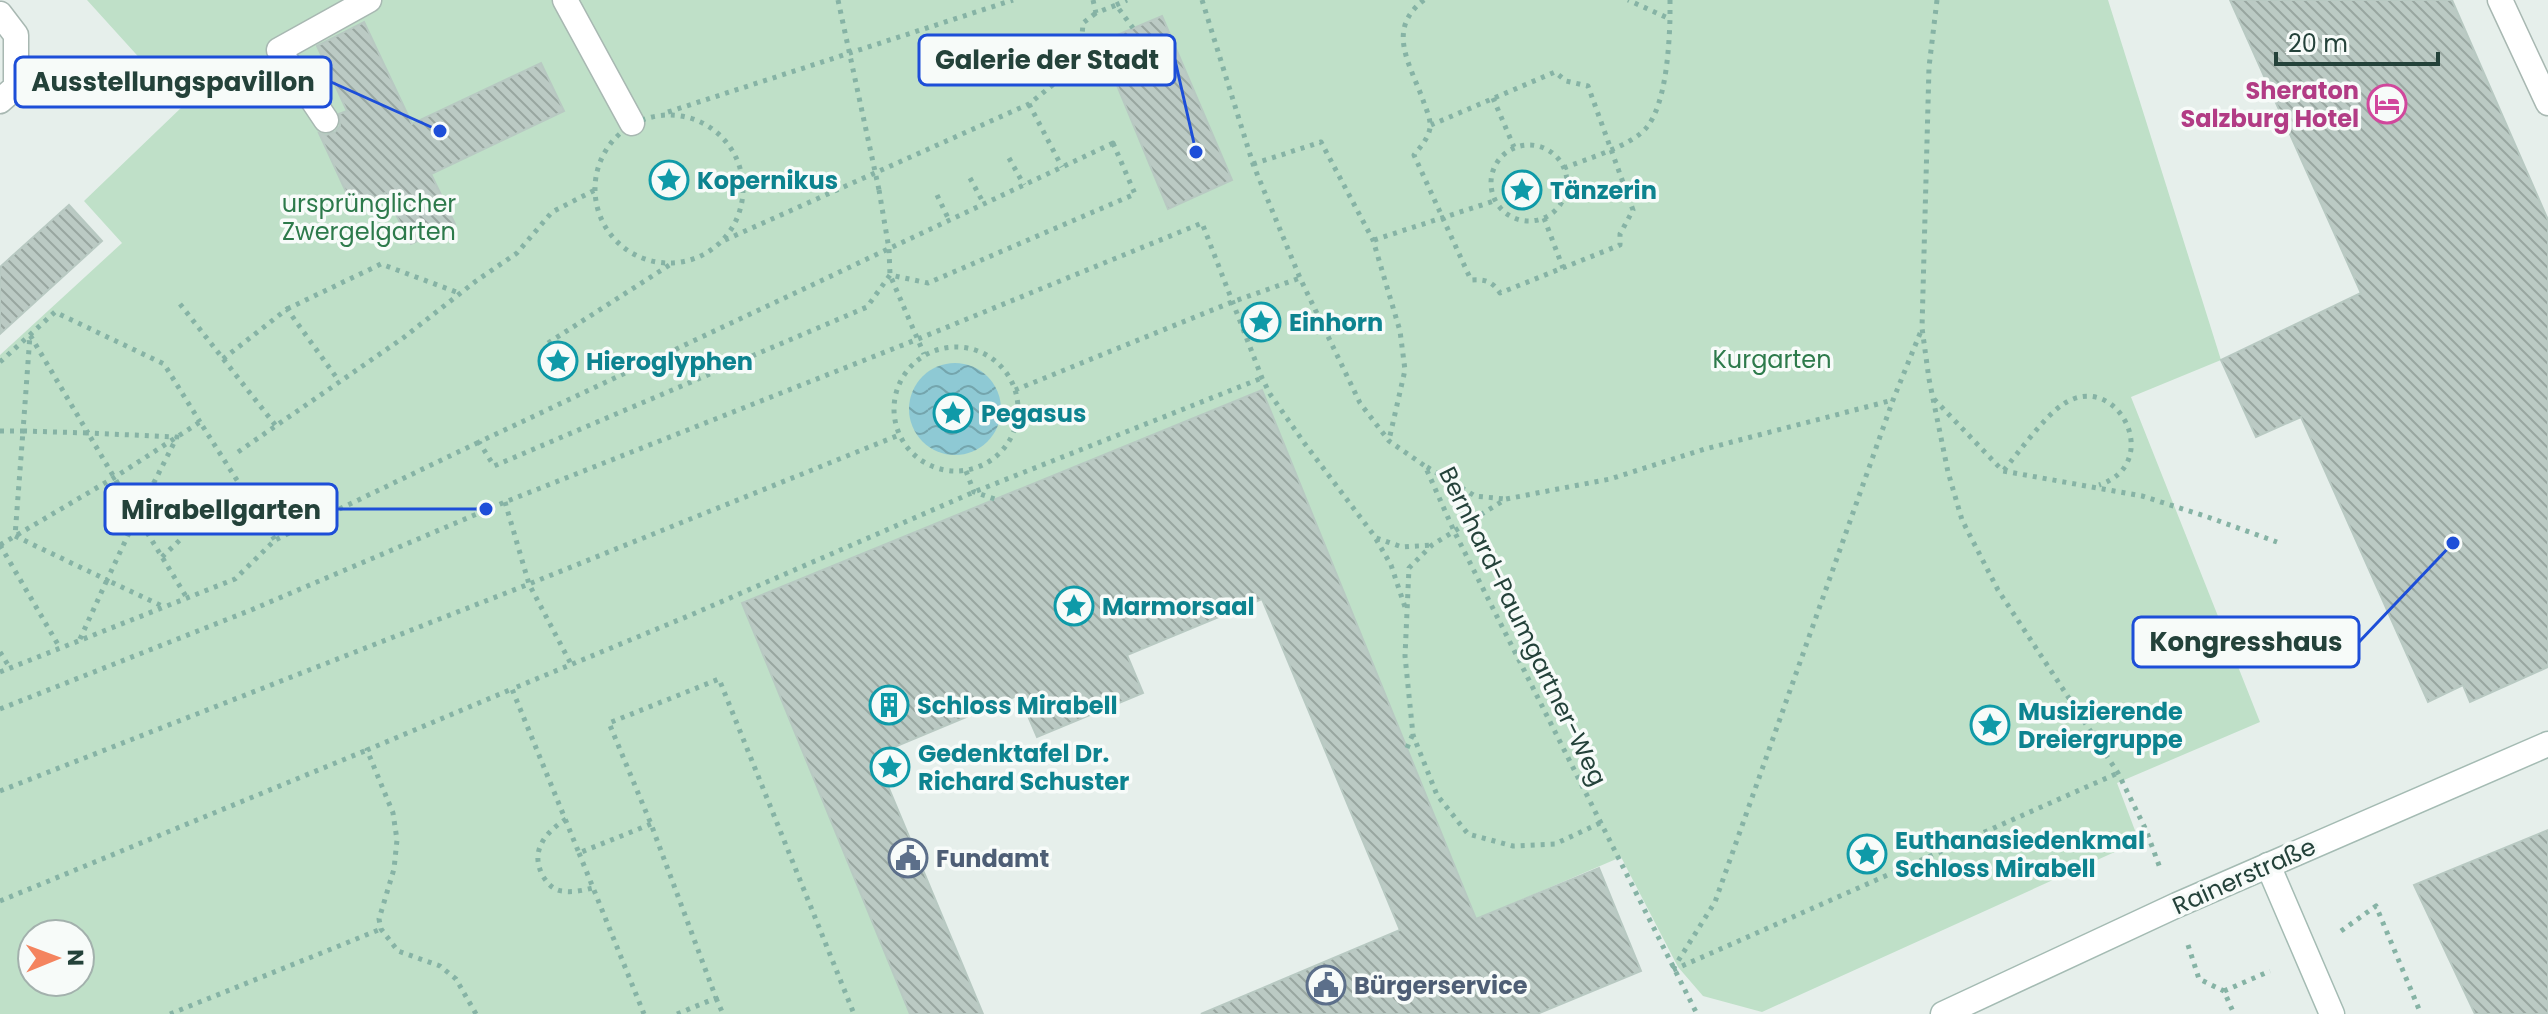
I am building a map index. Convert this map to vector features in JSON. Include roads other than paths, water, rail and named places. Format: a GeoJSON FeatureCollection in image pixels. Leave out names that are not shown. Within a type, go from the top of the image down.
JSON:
{"type":"FeatureCollection","features":[{"type":"Feature","properties":{"kind":"street"},"geometry":{"type":"LineString","coordinates":[[326,120],[279,50],[369,0]]}},
{"type":"Feature","properties":{"kind":"street"},"geometry":{"type":"LineString","coordinates":[[565,0],[632,123]]}},
{"type":"Feature","properties":{"kind":"street"},"geometry":{"type":"LineString","coordinates":[[2500,0],[2548,103]]}},
{"type":"Feature","properties":{"kind":"street"},"geometry":{"type":"LineString","coordinates":[[0,14],[16,35],[16,87],[0,101]]}},
{"type":"Feature","properties":{"kind":"street","name":"Rainerstraße"},"geometry":{"type":"LineString","coordinates":[[1943,1014],[2268,865],[2548,744]]}},
{"type":"Feature","properties":{"kind":"street"},"geometry":{"type":"LineString","coordinates":[[2268,865],[2332,1014]]}},
{"type":"Feature","properties":{"kind":"water"},"geometry":{"type":"Polygon","coordinates":[[[955,363],[973,366],[988,376],[998,391],[1001,409],[998,427],[988,442],[973,452],[955,455],[937,452],[922,442],[912,427],[909,409],[912,391],[922,376],[937,366],[955,363]]]}},
{"type":"Feature","properties":{"kind":"place","name":"Sheraton Salzburg Hotel"},"geometry":{"type":"Point","coordinates":[2387,104]}},
{"type":"Feature","properties":{"kind":"place","name":"Ausstellungspavillon"},"geometry":{"type":"Point","coordinates":[440,131]}},
{"type":"Feature","properties":{"kind":"place","name":"Galerie der Stadt"},"geometry":{"type":"Point","coordinates":[1196,152]}},
{"type":"Feature","properties":{"kind":"place","name":"Kopernikus"},"geometry":{"type":"Point","coordinates":[669,180]}},
{"type":"Feature","properties":{"kind":"place","name":"Tänzerin"},"geometry":{"type":"Point","coordinates":[1522,190]}},
{"type":"Feature","properties":{"kind":"place","name":"Einhorn"},"geometry":{"type":"Point","coordinates":[1261,322]}},
{"type":"Feature","properties":{"kind":"place","name":"Hieroglyphen"},"geometry":{"type":"Point","coordinates":[558,361]}},
{"type":"Feature","properties":{"kind":"place","name":"Pegasus"},"geometry":{"type":"Point","coordinates":[953,413]}},
{"type":"Feature","properties":{"kind":"place","name":"Mirabellgarten"},"geometry":{"type":"Point","coordinates":[486,509]}},
{"type":"Feature","properties":{"kind":"place","name":"Kongresshaus"},"geometry":{"type":"Point","coordinates":[2453,543]}},
{"type":"Feature","properties":{"kind":"place","name":"Marmorsaal"},"geometry":{"type":"Point","coordinates":[1074,606]}},
{"type":"Feature","properties":{"kind":"place","name":"Schloss Mirabell"},"geometry":{"type":"Point","coordinates":[889,705]}},
{"type":"Feature","properties":{"kind":"place","name":"Musizierende Dreiergruppe"},"geometry":{"type":"Point","coordinates":[1990,725]}},
{"type":"Feature","properties":{"kind":"place","name":"Gedenktafel Dr. Richard Schuster"},"geometry":{"type":"Point","coordinates":[890,767]}},
{"type":"Feature","properties":{"kind":"place","name":"Euthanasiedenkmal Schloss Mirabell"},"geometry":{"type":"Point","coordinates":[1867,854]}},
{"type":"Feature","properties":{"kind":"place","name":"Fundamt"},"geometry":{"type":"Point","coordinates":[908,858]}},
{"type":"Feature","properties":{"kind":"place","name":"Bürgerservice"},"geometry":{"type":"Point","coordinates":[1326,985]}},
{"type":"Feature","properties":{"kind":"park label","name":"ursprünglicher Zwergelgarten"},"geometry":{"type":"Point","coordinates":[369,217]}},
{"type":"Feature","properties":{"kind":"park label","name":"Kurgarten"},"geometry":{"type":"Point","coordinates":[1772,359]}}]}
